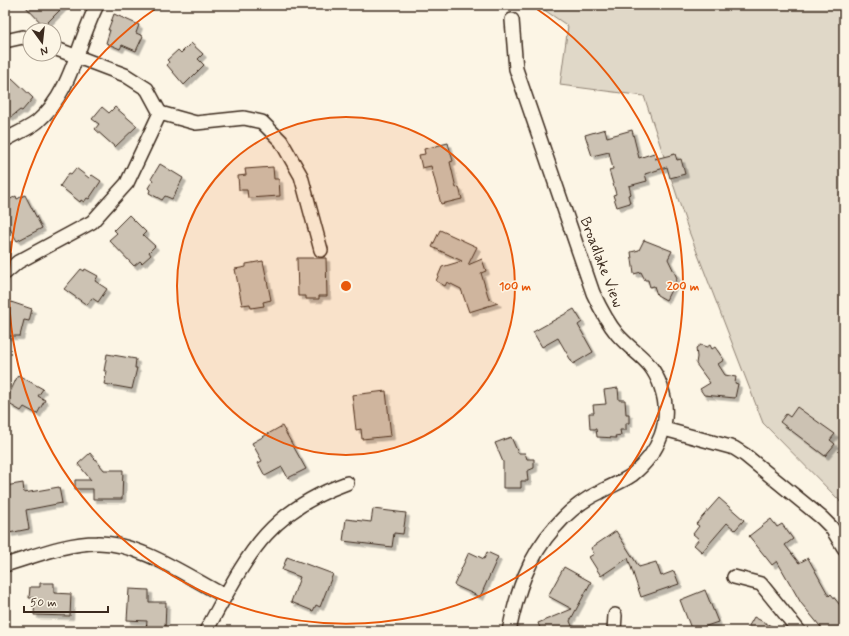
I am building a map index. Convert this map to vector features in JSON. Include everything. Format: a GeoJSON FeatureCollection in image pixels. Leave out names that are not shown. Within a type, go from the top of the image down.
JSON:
{"type":"FeatureCollection","features":[{"type":"Feature","properties":{"kind":"street"},"geometry":{"type":"LineString","coordinates":[[5,140],[36,123],[53,106],[71,73],[76,56],[97,5]]}},
{"type":"Feature","properties":{"kind":"street","name":"Broadlake View"},"geometry":{"type":"LineString","coordinates":[[510,631],[520,584],[535,553],[566,516],[583,502],[631,476],[642,466],[652,454],[664,429],[664,400],[662,388],[655,372],[648,362],[618,335],[600,308],[593,293],[516,69],[512,20]]}},
{"type":"Feature","properties":{"kind":"street"},"geometry":{"type":"LineString","coordinates":[[5,41],[22,37]]}},
{"type":"Feature","properties":{"kind":"street"},"geometry":{"type":"LineString","coordinates":[[62,51],[100,64],[130,78],[147,89],[160,113],[196,123],[244,118],[262,122],[281,141],[301,176],[321,250]]}},
{"type":"Feature","properties":{"kind":"street"},"geometry":{"type":"LineString","coordinates":[[5,273],[18,262],[92,222],[128,183],[160,113]]}},
{"type":"Feature","properties":{"kind":"street"},"geometry":{"type":"LineString","coordinates":[[664,429],[722,444],[745,455],[822,518],[831,527],[844,548]]}},
{"type":"Feature","properties":{"kind":"street"},"geometry":{"type":"LineString","coordinates":[[206,631],[253,549],[281,519],[311,498],[346,483]]}},
{"type":"Feature","properties":{"kind":"street"},"geometry":{"type":"LineString","coordinates":[[5,564],[80,544],[113,544],[139,551],[225,596]]}},
{"type":"Feature","properties":{"kind":"street"},"geometry":{"type":"LineString","coordinates":[[734,577],[761,584],[799,631]]}},
{"type":"Feature","properties":{"kind":"street"},"geometry":{"type":"LineString","coordinates":[[614,631],[615,615]]}},
{"type":"Feature","properties":{"kind":"shaded area"},"geometry":{"type":"Polygon","coordinates":[[[537,5],[844,5],[844,505],[763,423],[688,229],[644,96],[560,85],[568,26],[537,5]]]}},
{"type":"Feature","properties":{"kind":"building"},"geometry":{"type":"Polygon","coordinates":[[[24,5],[65,5],[48,22],[40,22],[24,5]]]}},
{"type":"Feature","properties":{"kind":"building"},"geometry":{"type":"Polygon","coordinates":[[[114,14],[139,25],[136,33],[143,36],[136,51],[122,45],[120,49],[106,43],[110,30],[108,30],[114,14]]]}},
{"type":"Feature","properties":{"kind":"building"},"geometry":{"type":"Polygon","coordinates":[[[191,43],[203,54],[198,59],[204,65],[184,85],[167,65],[169,62],[167,60],[178,50],[181,53],[191,43]]]}},
{"type":"Feature","properties":{"kind":"building"},"geometry":{"type":"Polygon","coordinates":[[[12,78],[33,98],[22,111],[20,110],[10,118],[5,113],[5,84],[12,78]]]}},
{"type":"Feature","properties":{"kind":"building"},"geometry":{"type":"Polygon","coordinates":[[[102,107],[109,113],[115,107],[137,126],[115,147],[95,129],[99,124],[92,119],[102,107]]]}},
{"type":"Feature","properties":{"kind":"building"},"geometry":{"type":"Polygon","coordinates":[[[605,129],[607,137],[632,130],[639,158],[654,153],[655,159],[675,154],[677,160],[681,159],[685,174],[670,178],[667,167],[645,174],[647,181],[629,186],[631,194],[628,195],[630,203],[617,207],[613,195],[616,194],[609,170],[613,169],[609,152],[592,156],[585,135],[605,129]]]}},
{"type":"Feature","properties":{"kind":"building"},"geometry":{"type":"Polygon","coordinates":[[[448,143],[453,161],[450,162],[456,188],[459,187],[462,199],[441,204],[431,166],[422,168],[419,155],[425,154],[424,149],[448,143]]]}},
{"type":"Feature","properties":{"kind":"building"},"geometry":{"type":"Polygon","coordinates":[[[160,164],[183,178],[172,199],[165,196],[162,200],[149,193],[150,190],[148,188],[153,180],[151,179],[160,164]]]}},
{"type":"Feature","properties":{"kind":"building"},"geometry":{"type":"Polygon","coordinates":[[[273,167],[274,179],[279,179],[280,196],[248,198],[247,190],[239,190],[238,176],[246,175],[245,169],[273,167]]]}},
{"type":"Feature","properties":{"kind":"building"},"geometry":{"type":"Polygon","coordinates":[[[76,168],[89,178],[92,175],[101,181],[89,199],[87,198],[84,202],[81,200],[80,202],[60,186],[69,173],[71,174],[76,168]]]}},
{"type":"Feature","properties":{"kind":"building"},"geometry":{"type":"Polygon","coordinates":[[[25,195],[42,228],[17,241],[5,220],[5,202],[16,196],[17,199],[25,195]]]}},
{"type":"Feature","properties":{"kind":"building"},"geometry":{"type":"Polygon","coordinates":[[[129,215],[146,232],[143,235],[155,246],[149,252],[151,255],[142,263],[140,261],[134,266],[109,240],[117,233],[114,230],[129,215]]]}},
{"type":"Feature","properties":{"kind":"building"},"geometry":{"type":"Polygon","coordinates":[[[440,230],[477,247],[468,265],[482,259],[486,271],[481,273],[489,299],[498,303],[469,312],[461,289],[447,282],[445,286],[436,281],[442,267],[462,261],[432,247],[440,230]]]}},
{"type":"Feature","properties":{"kind":"building"},"geometry":{"type":"Polygon","coordinates":[[[644,240],[672,251],[668,259],[677,278],[666,300],[657,295],[654,286],[650,287],[648,280],[645,280],[641,272],[634,274],[631,252],[639,250],[644,240]]]}},
{"type":"Feature","properties":{"kind":"building"},"geometry":{"type":"Polygon","coordinates":[[[297,258],[326,258],[327,296],[319,296],[319,299],[306,299],[306,296],[298,296],[297,258]]]}},
{"type":"Feature","properties":{"kind":"building"},"geometry":{"type":"Polygon","coordinates":[[[263,261],[271,300],[263,302],[264,306],[251,308],[250,304],[242,305],[235,269],[246,267],[246,264],[263,261]]]}},
{"type":"Feature","properties":{"kind":"building"},"geometry":{"type":"Polygon","coordinates":[[[81,269],[84,271],[85,269],[98,276],[95,281],[107,289],[98,302],[92,298],[87,305],[64,289],[81,269]]]}},
{"type":"Feature","properties":{"kind":"building"},"geometry":{"type":"Polygon","coordinates":[[[5,300],[32,309],[29,321],[24,320],[20,336],[5,336],[5,300]]]}},
{"type":"Feature","properties":{"kind":"building"},"geometry":{"type":"Polygon","coordinates":[[[574,309],[582,322],[578,325],[593,352],[573,364],[558,338],[542,347],[533,332],[574,309]]]}},
{"type":"Feature","properties":{"kind":"building"},"geometry":{"type":"Polygon","coordinates":[[[700,345],[707,347],[710,345],[712,349],[715,347],[724,360],[718,364],[725,375],[736,377],[735,383],[738,384],[735,398],[704,395],[700,389],[710,383],[696,364],[696,348],[700,345]]]}},
{"type":"Feature","properties":{"kind":"building"},"geometry":{"type":"Polygon","coordinates":[[[107,354],[136,359],[135,368],[137,368],[132,389],[104,384],[107,371],[104,371],[107,354]]]}},
{"type":"Feature","properties":{"kind":"building"},"geometry":{"type":"Polygon","coordinates":[[[18,375],[43,389],[38,396],[45,400],[37,414],[24,407],[21,411],[9,404],[10,401],[7,399],[18,375]]]}},
{"type":"Feature","properties":{"kind":"building"},"geometry":{"type":"Polygon","coordinates":[[[618,388],[619,400],[625,400],[626,414],[629,414],[629,423],[626,423],[626,430],[620,430],[621,435],[615,436],[616,438],[597,437],[596,429],[590,429],[589,413],[594,413],[593,405],[606,404],[604,390],[618,388]]]}},
{"type":"Feature","properties":{"kind":"building"},"geometry":{"type":"Polygon","coordinates":[[[386,391],[391,436],[362,439],[361,429],[356,430],[352,395],[386,391]]]}},
{"type":"Feature","properties":{"kind":"building"},"geometry":{"type":"Polygon","coordinates":[[[797,407],[835,434],[830,440],[835,444],[825,456],[780,422],[786,414],[790,417],[797,407]]]}},
{"type":"Feature","properties":{"kind":"building"},"geometry":{"type":"Polygon","coordinates":[[[282,426],[306,469],[288,478],[282,467],[265,476],[258,463],[262,461],[252,443],[282,426]]]}},
{"type":"Feature","properties":{"kind":"building"},"geometry":{"type":"Polygon","coordinates":[[[511,437],[518,453],[525,453],[527,459],[534,459],[534,468],[527,471],[528,481],[521,481],[521,488],[503,488],[503,462],[495,443],[511,437]]]}},
{"type":"Feature","properties":{"kind":"building"},"geometry":{"type":"Polygon","coordinates":[[[90,453],[104,470],[123,470],[122,499],[93,499],[93,489],[75,489],[75,480],[91,480],[78,464],[90,453]]]}},
{"type":"Feature","properties":{"kind":"building"},"geometry":{"type":"Polygon","coordinates":[[[23,483],[24,493],[59,487],[62,503],[26,510],[29,529],[9,533],[5,513],[5,486],[23,483]]]}},
{"type":"Feature","properties":{"kind":"building"},"geometry":{"type":"Polygon","coordinates":[[[719,498],[744,520],[735,530],[727,523],[702,552],[694,545],[699,539],[693,534],[699,526],[696,524],[719,498]]]}},
{"type":"Feature","properties":{"kind":"building"},"geometry":{"type":"Polygon","coordinates":[[[373,509],[406,513],[403,534],[394,533],[392,547],[343,541],[346,519],[371,522],[373,509]]]}},
{"type":"Feature","properties":{"kind":"building"},"geometry":{"type":"Polygon","coordinates":[[[771,519],[777,527],[782,524],[793,539],[785,545],[799,563],[808,558],[829,596],[831,594],[840,605],[844,602],[844,631],[824,631],[801,603],[777,561],[772,565],[749,536],[771,519]]]}},
{"type":"Feature","properties":{"kind":"building"},"geometry":{"type":"Polygon","coordinates":[[[616,531],[639,567],[656,562],[661,576],[674,571],[679,584],[641,597],[628,558],[601,576],[589,557],[594,554],[591,548],[616,531]]]}},
{"type":"Feature","properties":{"kind":"building"},"geometry":{"type":"Polygon","coordinates":[[[469,552],[484,559],[487,552],[498,557],[480,597],[454,585],[469,552]]]}},
{"type":"Feature","properties":{"kind":"building"},"geometry":{"type":"Polygon","coordinates":[[[287,557],[333,574],[320,607],[316,605],[313,611],[291,602],[300,577],[282,570],[287,557]]]}},
{"type":"Feature","properties":{"kind":"building"},"geometry":{"type":"Polygon","coordinates":[[[564,567],[591,582],[570,621],[574,631],[541,631],[538,623],[572,609],[548,596],[564,567]]]}},
{"type":"Feature","properties":{"kind":"building"},"geometry":{"type":"Polygon","coordinates":[[[40,583],[54,583],[54,593],[71,594],[70,616],[34,615],[35,598],[29,598],[30,587],[40,587],[40,583]]]}},
{"type":"Feature","properties":{"kind":"building"},"geometry":{"type":"Polygon","coordinates":[[[129,589],[149,590],[149,602],[166,602],[165,631],[146,631],[147,621],[127,620],[129,589]]]}},
{"type":"Feature","properties":{"kind":"building"},"geometry":{"type":"Polygon","coordinates":[[[705,590],[718,622],[692,631],[680,600],[705,590]]]}},
{"type":"Feature","properties":{"kind":"building"},"geometry":{"type":"Polygon","coordinates":[[[754,617],[781,631],[746,631],[754,617]]]}}]}
